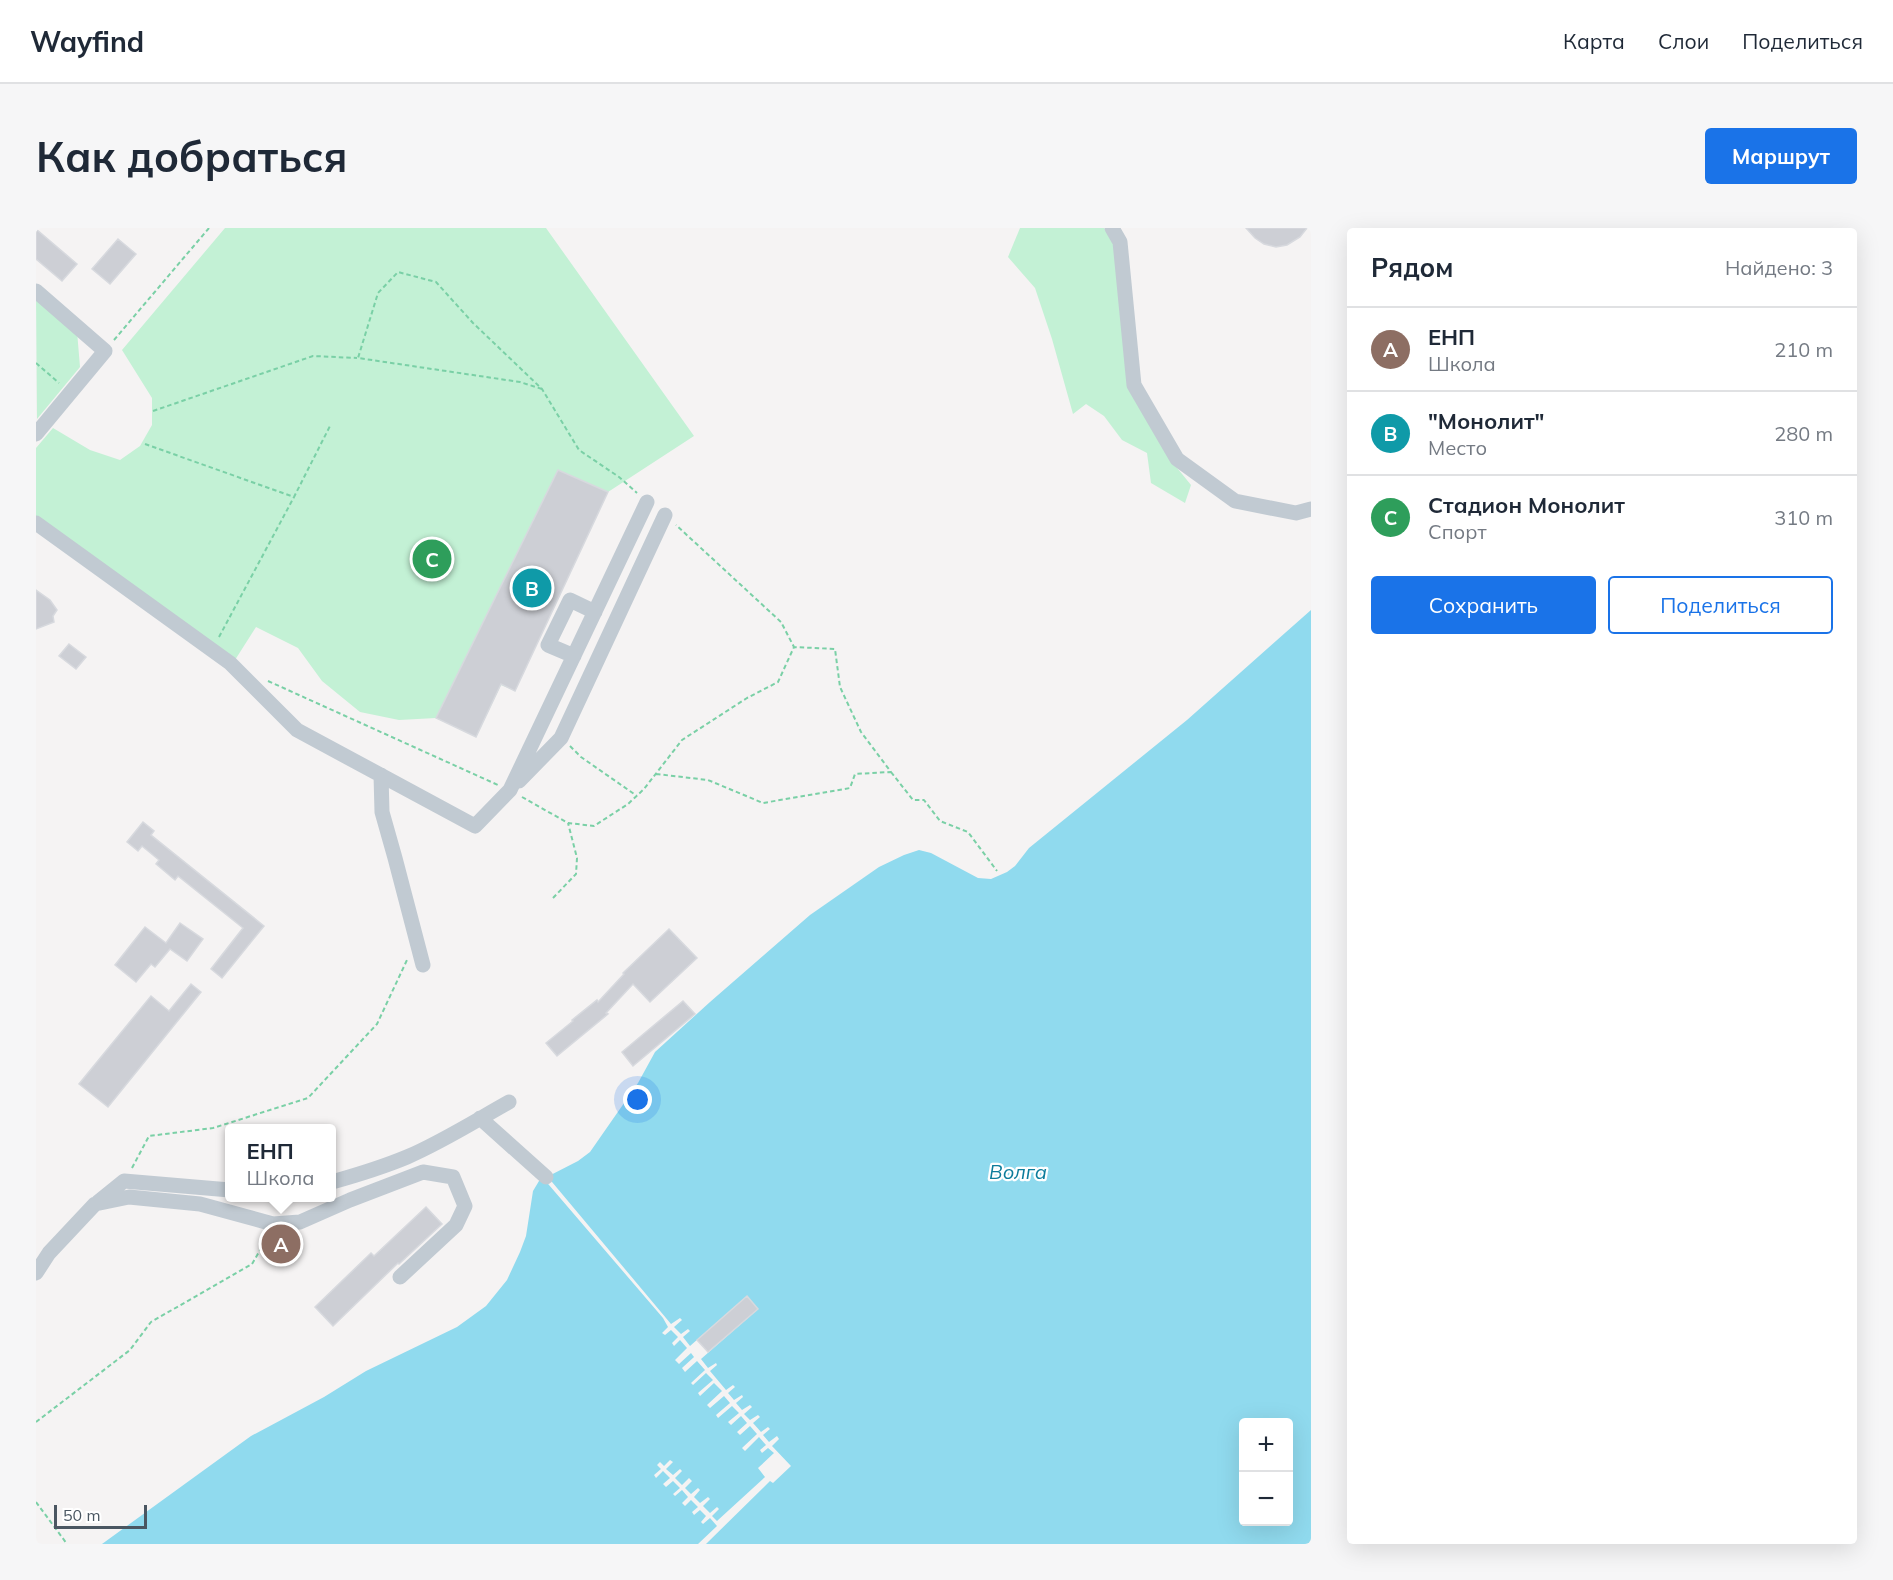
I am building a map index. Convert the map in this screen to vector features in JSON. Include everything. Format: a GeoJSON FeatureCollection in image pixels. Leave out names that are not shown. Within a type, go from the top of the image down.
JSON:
{"type":"FeatureCollection","features":[{"type":"Feature","properties":{"kind":"street"},"geometry":{"type":"LineString","coordinates":[[1112,228],[1120,242],[1134,385],[1177,459],[1235,501],[1296,513],[1311,509]]}},
{"type":"Feature","properties":{"kind":"street"},"geometry":{"type":"LineString","coordinates":[[36,291],[105,351],[38,429]]}},
{"type":"Feature","properties":{"kind":"street"},"geometry":{"type":"LineString","coordinates":[[510,790],[647,502]]}},
{"type":"Feature","properties":{"kind":"street"},"geometry":{"type":"LineString","coordinates":[[36,523],[230,663],[297,730],[475,826],[561,738],[665,515]]}},
{"type":"Feature","properties":{"kind":"street"},"geometry":{"type":"LineString","coordinates":[[574,656],[549,645],[570,600],[595,612]]}},
{"type":"Feature","properties":{"kind":"street"},"geometry":{"type":"LineString","coordinates":[[560,622],[585,634]]}},
{"type":"Feature","properties":{"kind":"street"},"geometry":{"type":"LineString","coordinates":[[540,728],[561,738]]}},
{"type":"Feature","properties":{"kind":"street"},"geometry":{"type":"LineString","coordinates":[[381,775],[381,812],[423,965]]}},
{"type":"Feature","properties":{"kind":"street"},"geometry":{"type":"LineString","coordinates":[[336,1181],[407,1157],[509,1101]]}},
{"type":"Feature","properties":{"kind":"street"},"geometry":{"type":"LineString","coordinates":[[480,1118],[546,1177]]}},
{"type":"Feature","properties":{"kind":"street"},"geometry":{"type":"LineString","coordinates":[[95,1204],[129,1197],[200,1204],[273,1224],[300,1222],[423,1172],[453,1177],[465,1206],[456,1225],[400,1277]]}},
{"type":"Feature","properties":{"kind":"street"},"geometry":{"type":"LineString","coordinates":[[36,1274],[49,1253],[95,1204],[124,1181],[225,1190]]}},
{"type":"Feature","properties":{"kind":"path"},"geometry":{"type":"LineString","coordinates":[[105,351],[209,228]]}},
{"type":"Feature","properties":{"kind":"path"},"geometry":{"type":"LineString","coordinates":[[358,358],[378,292],[398,272],[436,282],[473,323],[542,389],[579,450],[619,477],[647,502]]}},
{"type":"Feature","properties":{"kind":"path"},"geometry":{"type":"LineString","coordinates":[[153,411],[313,356],[358,358],[520,382],[542,389]]}},
{"type":"Feature","properties":{"kind":"path"},"geometry":{"type":"LineString","coordinates":[[36,363],[70,393]]}},
{"type":"Feature","properties":{"kind":"path"},"geometry":{"type":"LineString","coordinates":[[224,631],[330,426]]}},
{"type":"Feature","properties":{"kind":"path"},"geometry":{"type":"LineString","coordinates":[[145,444],[294,497]]}},
{"type":"Feature","properties":{"kind":"path"},"geometry":{"type":"LineString","coordinates":[[665,515],[781,622],[794,647]]}},
{"type":"Feature","properties":{"kind":"path"},"geometry":{"type":"LineString","coordinates":[[794,647],[836,649],[840,687],[861,732],[913,800],[924,800],[940,821],[968,832],[997,871]]}},
{"type":"Feature","properties":{"kind":"path"},"geometry":{"type":"LineString","coordinates":[[262,678],[510,790],[568,823],[594,826],[637,796],[682,740],[747,698],[778,682],[794,647]]}},
{"type":"Feature","properties":{"kind":"path"},"geometry":{"type":"LineString","coordinates":[[561,738],[581,757],[637,796]]}},
{"type":"Feature","properties":{"kind":"path"},"geometry":{"type":"LineString","coordinates":[[656,774],[708,780],[763,803],[850,788],[855,774],[891,772]]}},
{"type":"Feature","properties":{"kind":"path"},"geometry":{"type":"LineString","coordinates":[[553,898],[576,874],[577,858],[568,823]]}},
{"type":"Feature","properties":{"kind":"path"},"geometry":{"type":"LineString","coordinates":[[226,1124],[308,1098],[377,1024],[416,940]]}},
{"type":"Feature","properties":{"kind":"path"},"geometry":{"type":"LineString","coordinates":[[124,1181],[149,1136],[213,1128],[225,1124]]}},
{"type":"Feature","properties":{"kind":"path"},"geometry":{"type":"LineString","coordinates":[[36,1422],[130,1350],[151,1322],[252,1264],[263,1245],[258,1220]]}},
{"type":"Feature","properties":{"kind":"path"},"geometry":{"type":"LineString","coordinates":[[36,1502],[66,1544]]}},
{"type":"Feature","properties":{"kind":"green space"},"geometry":{"type":"Polygon","coordinates":[[[225,228],[546,228],[694,436],[608,492],[515,691],[501,685],[476,737],[436,718],[399,720],[360,712],[322,681],[298,648],[256,627],[235,660],[36,516],[36,448],[53,428],[90,450],[120,460],[140,446],[152,425],[152,398],[122,350],[225,228]]]}},
{"type":"Feature","properties":{"kind":"green space"},"geometry":{"type":"Polygon","coordinates":[[[1020,228],[1104,228],[1114,244],[1127,381],[1169,458],[1191,485],[1185,503],[1151,483],[1147,453],[1122,440],[1104,416],[1086,404],[1073,414],[1035,288],[1008,257],[1020,228]]]}},
{"type":"Feature","properties":{"kind":"green space"},"geometry":{"type":"Polygon","coordinates":[[[36,295],[77,331],[80,367],[37,419],[36,295]]]}},
{"type":"Feature","properties":{"kind":"water","name":"Волга"},"geometry":{"type":"Polygon","coordinates":[[[1311,610],[1311,1544],[102,1544],[251,1436],[324,1397],[366,1371],[457,1327],[486,1306],[507,1280],[520,1252],[526,1236],[533,1191],[539,1181],[578,1161],[590,1152],[638,1083],[655,1052],[810,915],[879,867],[919,850],[931,853],[978,878],[991,879],[1015,866],[1029,848],[1187,720],[1311,610]]]}},
{"type":"Feature","properties":{"kind":"pier"},"geometry":{"type":"Polygon","coordinates":[[[547,1176],[671,1324],[680,1318],[682,1320],[674,1327],[681,1334],[688,1329],[690,1331],[683,1337],[690,1346],[747,1296],[758,1309],[701,1359],[708,1368],[716,1363],[717,1365],[710,1371],[726,1390],[733,1385],[735,1387],[728,1393],[734,1400],[742,1395],[743,1397],[736,1403],[742,1410],[750,1405],[752,1407],[744,1414],[750,1420],[758,1415],[760,1417],[753,1423],[761,1432],[768,1427],[770,1429],[763,1435],[769,1442],[777,1436],[779,1439],[772,1446],[791,1466],[773,1483],[770,1481],[706,1544],[698,1544],[717,1526],[710,1518],[703,1524],[701,1522],[706,1516],[700,1510],[694,1515],[692,1512],[698,1507],[691,1500],[685,1506],[682,1503],[688,1497],[682,1490],[675,1496],[673,1494],[680,1488],[673,1481],[666,1487],[663,1484],[670,1478],[663,1471],[656,1478],[654,1475],[661,1469],[657,1465],[660,1462],[664,1466],[670,1460],[673,1462],[666,1469],[673,1475],[680,1469],[682,1471],[675,1478],[682,1485],[689,1478],[692,1481],[685,1488],[691,1494],[698,1488],[700,1490],[694,1497],[700,1503],[708,1497],[710,1499],[703,1506],[710,1513],[717,1507],[719,1509],[712,1516],[717,1521],[765,1477],[758,1468],[774,1453],[768,1448],[762,1453],[760,1450],[766,1445],[759,1437],[745,1451],[742,1448],[757,1434],[750,1426],[740,1435],[737,1432],[747,1423],[741,1416],[731,1425],[728,1422],[739,1413],[732,1406],[718,1418],[716,1415],[730,1403],[724,1396],[710,1408],[707,1405],[722,1391],[714,1383],[700,1396],[698,1393],[713,1380],[706,1373],[693,1385],[691,1383],[705,1370],[697,1361],[685,1372],[682,1368],[694,1357],[691,1353],[679,1364],[675,1360],[687,1348],[680,1340],[674,1346],[672,1343],[678,1337],[671,1330],[665,1335],[662,1333],[668,1327],[663,1318],[543,1178],[547,1176]]]}},
{"type":"Feature","properties":{"kind":"building"},"geometry":{"type":"Polygon","coordinates":[[[1246,228],[1307,228],[1300,237],[1287,245],[1276,247],[1264,244],[1246,228]]]}},
{"type":"Feature","properties":{"kind":"building"},"geometry":{"type":"Polygon","coordinates":[[[36,229],[77,264],[62,281],[36,259],[36,229]]]}},
{"type":"Feature","properties":{"kind":"building"},"geometry":{"type":"Polygon","coordinates":[[[118,239],[136,254],[110,284],[92,269],[118,239]]]}},
{"type":"Feature","properties":{"kind":"building"},"geometry":{"type":"Polygon","coordinates":[[[558,470],[608,492],[515,691],[501,684],[476,737],[436,718],[558,470]]]}},
{"type":"Feature","properties":{"kind":"building"},"geometry":{"type":"Polygon","coordinates":[[[36,590],[50,600],[57,610],[53,616],[54,622],[36,629],[36,590]]]}},
{"type":"Feature","properties":{"kind":"building"},"geometry":{"type":"Polygon","coordinates":[[[69,644],[86,657],[76,669],[59,656],[69,644]]]}},
{"type":"Feature","properties":{"kind":"building"},"geometry":{"type":"Polygon","coordinates":[[[143,822],[154,831],[151,835],[264,926],[222,978],[211,969],[243,928],[178,876],[175,880],[156,864],[159,860],[142,846],[138,851],[127,842],[143,822]]]}},
{"type":"Feature","properties":{"kind":"building"},"geometry":{"type":"Polygon","coordinates":[[[180,923],[203,939],[187,961],[170,949],[155,967],[151,964],[136,982],[115,965],[145,927],[166,943],[180,923]]]}},
{"type":"Feature","properties":{"kind":"building"},"geometry":{"type":"Polygon","coordinates":[[[669,929],[697,958],[650,1002],[633,984],[606,1013],[608,1014],[557,1056],[546,1043],[597,1000],[598,1002],[623,973],[669,929]]]}},
{"type":"Feature","properties":{"kind":"building"},"geometry":{"type":"Polygon","coordinates":[[[191,984],[201,992],[108,1107],[79,1084],[151,996],[169,1011],[191,984]]]}},
{"type":"Feature","properties":{"kind":"building"},"geometry":{"type":"Polygon","coordinates":[[[683,1001],[695,1014],[633,1066],[622,1052],[683,1001]]]}},
{"type":"Feature","properties":{"kind":"building"},"geometry":{"type":"Polygon","coordinates":[[[426,1207],[442,1224],[333,1326],[315,1307],[371,1253],[374,1256],[426,1207]]]}},
{"type":"Feature","properties":{"kind":"building"},"geometry":{"type":"Polygon","coordinates":[[[747,1296],[758,1309],[708,1352],[697,1340],[747,1296]]]}},
{"type":"Feature","properties":{"kind":"place","name":"Стадион Монолит"},"geometry":{"type":"Point","coordinates":[432,559]}},
{"type":"Feature","properties":{"kind":"place","name":"\"Монолит\""},"geometry":{"type":"Point","coordinates":[532,588]}},
{"type":"Feature","properties":{"kind":"place","name":"ЕНП"},"geometry":{"type":"Point","coordinates":[281,1244]}}]}
